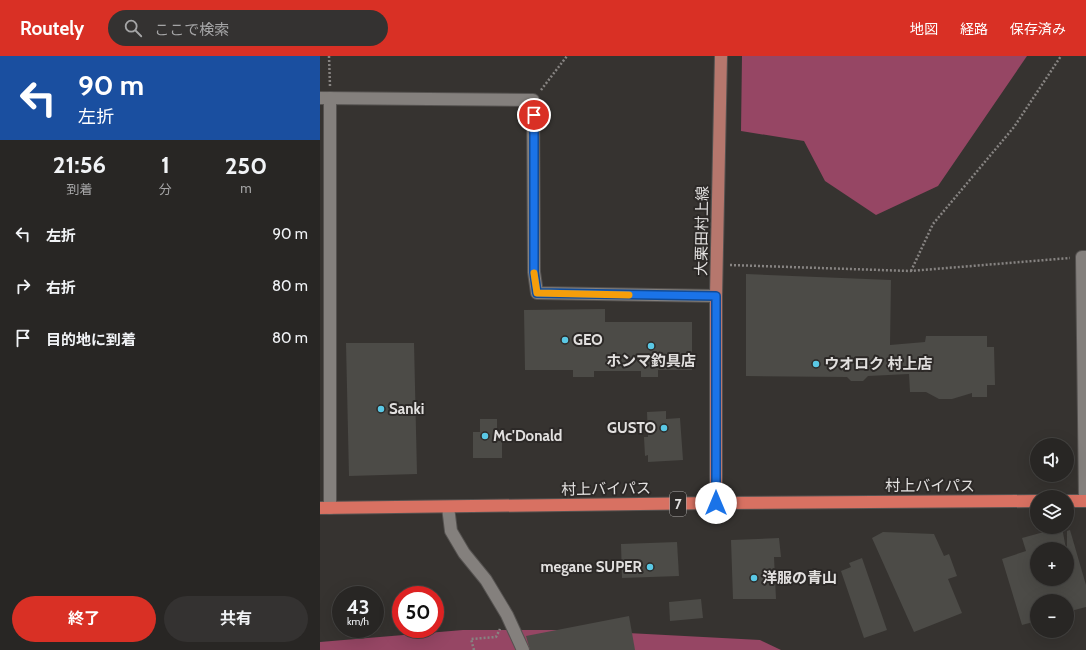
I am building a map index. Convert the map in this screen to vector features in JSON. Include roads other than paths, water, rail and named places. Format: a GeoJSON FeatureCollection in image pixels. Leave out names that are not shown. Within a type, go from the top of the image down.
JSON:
{"type":"FeatureCollection","features":[{"type":"Feature","properties":{"kind":"highway"},"geometry":{"type":"LineString","coordinates":[[1074,501],[1085,501]]}},
{"type":"Feature","properties":{"kind":"highway","name":"村上バイパス"},"geometry":{"type":"LineString","coordinates":[[325,508],[716,503],[1030,502]]}},
{"type":"Feature","properties":{"kind":"main road","name":"大栗田村上線"},"geometry":{"type":"LineString","coordinates":[[716,503],[716,296],[721,56]]}},
{"type":"Feature","properties":{"kind":"street"},"geometry":{"type":"LineString","coordinates":[[325,508],[325,98],[534,100],[534,272],[537,293],[716,296]]}},
{"type":"Feature","properties":{"kind":"street"},"geometry":{"type":"LineString","coordinates":[[1084,257],[1085,501]]}},
{"type":"Feature","properties":{"kind":"street"},"geometry":{"type":"LineString","coordinates":[[448,507],[451,531],[464,554],[486,580],[507,615],[523,650]]}},
{"type":"Feature","properties":{"kind":"place","name":"GEO"},"geometry":{"type":"Point","coordinates":[565,340]}},
{"type":"Feature","properties":{"kind":"place","name":"ホンマ釣具店"},"geometry":{"type":"Point","coordinates":[651,346]}},
{"type":"Feature","properties":{"kind":"place","name":"ウオロク 村上店"},"geometry":{"type":"Point","coordinates":[816,364]}},
{"type":"Feature","properties":{"kind":"place","name":"Sanki"},"geometry":{"type":"Point","coordinates":[381,409]}},
{"type":"Feature","properties":{"kind":"place","name":"GUSTO"},"geometry":{"type":"Point","coordinates":[664,428]}},
{"type":"Feature","properties":{"kind":"place","name":"Mc'Donald"},"geometry":{"type":"Point","coordinates":[485,436]}},
{"type":"Feature","properties":{"kind":"place","name":"megane SUPER"},"geometry":{"type":"Point","coordinates":[650,567]}},
{"type":"Feature","properties":{"kind":"place","name":"洋服の青山"},"geometry":{"type":"Point","coordinates":[754,578]}}]}
